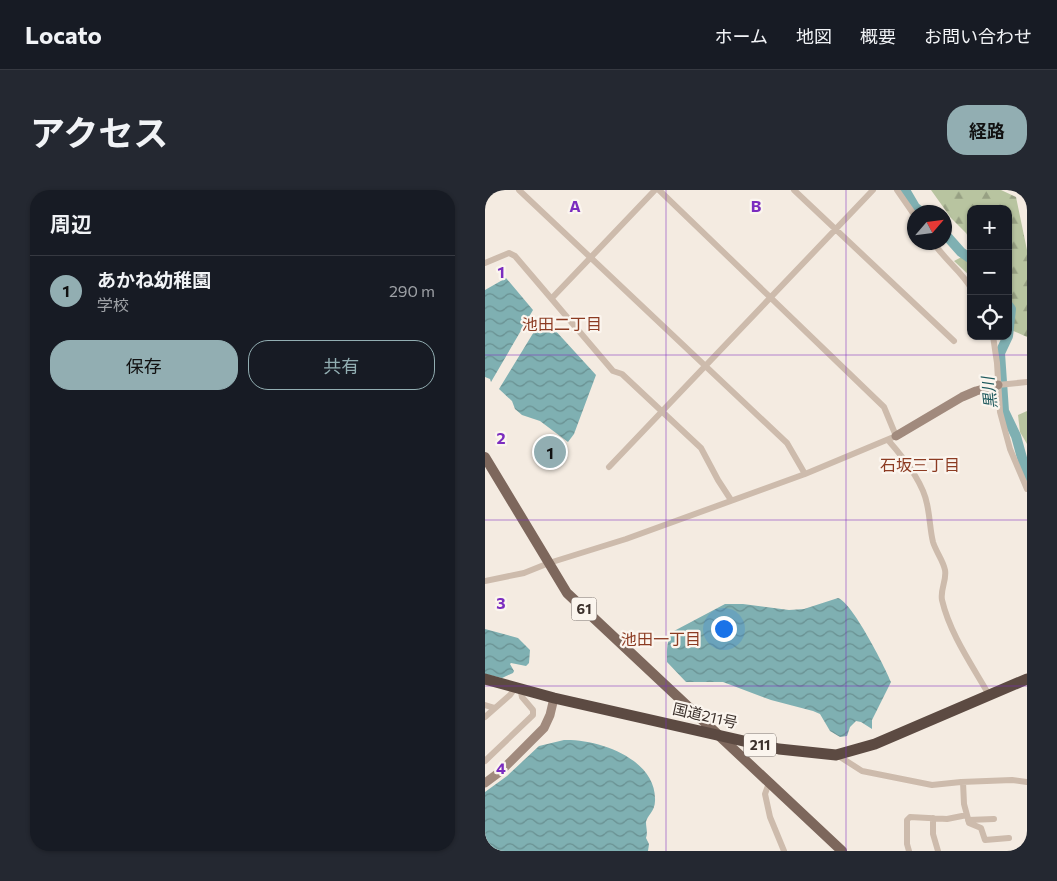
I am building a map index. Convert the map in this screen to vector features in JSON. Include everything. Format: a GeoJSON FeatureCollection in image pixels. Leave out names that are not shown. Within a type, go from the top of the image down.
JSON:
{"type":"FeatureCollection","features":[{"type":"Feature","properties":{"kind":"highway","name":"国道211号"},"geometry":{"type":"LineString","coordinates":[[485,678],[554,698],[779,749],[836,755],[875,744],[1027,679]]}},
{"type":"Feature","properties":{"kind":"main road","name":"61"},"geometry":{"type":"LineString","coordinates":[[485,457],[567,593],[842,851]]}},
{"type":"Feature","properties":{"kind":"street"},"geometry":{"type":"LineString","coordinates":[[519,190],[787,443],[805,474]]}},
{"type":"Feature","properties":{"kind":"street"},"geometry":{"type":"LineString","coordinates":[[551,298],[655,190]]}},
{"type":"Feature","properties":{"kind":"street"},"geometry":{"type":"LineString","coordinates":[[659,190],[884,407],[892,438],[914,473],[927,502],[934,546],[945,567],[946,575],[942,589],[942,598],[951,625],[960,645],[989,695]]}},
{"type":"Feature","properties":{"kind":"street"},"geometry":{"type":"LineString","coordinates":[[794,190],[954,341]]}},
{"type":"Feature","properties":{"kind":"street"},"geometry":{"type":"LineString","coordinates":[[609,467],[873,190]]}},
{"type":"Feature","properties":{"kind":"street"},"geometry":{"type":"LineString","coordinates":[[897,190],[907,205]]}},
{"type":"Feature","properties":{"kind":"street"},"geometry":{"type":"LineString","coordinates":[[938,250],[967,283]]}},
{"type":"Feature","properties":{"kind":"street"},"geometry":{"type":"LineString","coordinates":[[485,263],[509,253],[515,256],[613,371],[622,374],[701,448],[731,500]]}},
{"type":"Feature","properties":{"kind":"street"},"geometry":{"type":"LineString","coordinates":[[994,340],[1000,412],[1017,469],[1027,489]]}},
{"type":"Feature","properties":{"kind":"street"},"geometry":{"type":"LineString","coordinates":[[485,581],[525,573],[549,563],[626,539],[805,474],[892,438],[962,397],[976,391],[999,385],[1024,382]]}},
{"type":"Feature","properties":{"kind":"street"},"geometry":{"type":"LineString","coordinates":[[485,717],[518,687],[522,697],[533,710],[533,715],[485,761]]}},
{"type":"Feature","properties":{"kind":"street"},"geometry":{"type":"LineString","coordinates":[[485,782],[501,771],[544,728],[550,715],[554,698]]}},
{"type":"Feature","properties":{"kind":"street"},"geometry":{"type":"LineString","coordinates":[[485,705],[495,708]]}},
{"type":"Feature","properties":{"kind":"street"},"geometry":{"type":"LineString","coordinates":[[836,755],[862,770],[933,785],[1012,780],[1027,782]]}},
{"type":"Feature","properties":{"kind":"street"},"geometry":{"type":"LineString","coordinates":[[963,782],[964,804],[969,823],[981,828],[985,840],[1009,838]]}},
{"type":"Feature","properties":{"kind":"street"},"geometry":{"type":"LineString","coordinates":[[769,783],[765,794],[770,817],[784,851]]}},
{"type":"Feature","properties":{"kind":"street"},"geometry":{"type":"LineString","coordinates":[[909,851],[907,844],[907,820],[910,817],[994,819]]}},
{"type":"Feature","properties":{"kind":"street"},"geometry":{"type":"LineString","coordinates":[[933,818],[933,834],[938,851]]}},
{"type":"Feature","properties":{"kind":"green space"},"geometry":{"type":"Polygon","coordinates":[[[931,190],[1001,190],[1016,197],[1027,250],[1027,337],[1012,330],[1012,205],[967,205],[967,235],[952,219],[952,205],[942,205],[931,190]]]}},
{"type":"Feature","properties":{"kind":"green space"},"geometry":{"type":"Polygon","coordinates":[[[967,254],[967,273],[954,261],[967,254]]]}},
{"type":"Feature","properties":{"kind":"green space"},"geometry":{"type":"Polygon","coordinates":[[[1027,411],[1027,444],[1020,432],[1018,415],[1027,411]]]}},
{"type":"Feature","properties":{"kind":"water"},"geometry":{"type":"Polygon","coordinates":[[[506,278],[533,310],[491,382],[490,379],[485,377],[485,290],[506,278]]]}},
{"type":"Feature","properties":{"kind":"water"},"geometry":{"type":"Polygon","coordinates":[[[543,317],[596,375],[574,434],[568,442],[540,421],[522,415],[515,409],[512,401],[499,389],[543,317]]]}},
{"type":"Feature","properties":{"kind":"water"},"geometry":{"type":"Polygon","coordinates":[[[838,598],[844,602],[859,622],[891,682],[872,720],[872,729],[856,721],[850,727],[847,736],[840,737],[830,731],[820,714],[771,700],[723,682],[686,682],[667,662],[668,642],[674,631],[725,604],[743,604],[789,610],[804,609],[838,598]]]}},
{"type":"Feature","properties":{"kind":"water"},"geometry":{"type":"Polygon","coordinates":[[[485,629],[518,638],[530,650],[529,663],[526,666],[511,663],[513,673],[502,678],[485,674],[485,629]]]}},
{"type":"Feature","properties":{"kind":"water"},"geometry":{"type":"Polygon","coordinates":[[[564,740],[593,743],[609,748],[623,754],[647,774],[653,786],[655,801],[654,808],[646,822],[648,851],[485,851],[485,792],[507,776],[539,746],[564,740]]]}},
{"type":"Feature","properties":{"kind":"waterway","name":"黒川"},"geometry":{"type":"LineString","coordinates":[[905,190],[914,205]]}},
{"type":"Feature","properties":{"kind":"waterway","name":"黒川"},"geometry":{"type":"LineString","coordinates":[[952,242],[967,256]]}},
{"type":"Feature","properties":{"kind":"waterway","name":"黒川"},"geometry":{"type":"LineString","coordinates":[[1006,340],[1000,353],[1004,411],[1016,436],[1027,476]]}},
{"type":"Feature","properties":{"kind":"place","name":"あかね幼稚園"},"geometry":{"type":"Point","coordinates":[550,452]}},
{"type":"Feature","properties":{"kind":"district","name":"池田二丁目"},"geometry":{"type":"Point","coordinates":[562,324]}},
{"type":"Feature","properties":{"kind":"district","name":"石坂三丁目"},"geometry":{"type":"Point","coordinates":[920,465]}},
{"type":"Feature","properties":{"kind":"district","name":"池田一丁目"},"geometry":{"type":"Point","coordinates":[661,639]}}]}
